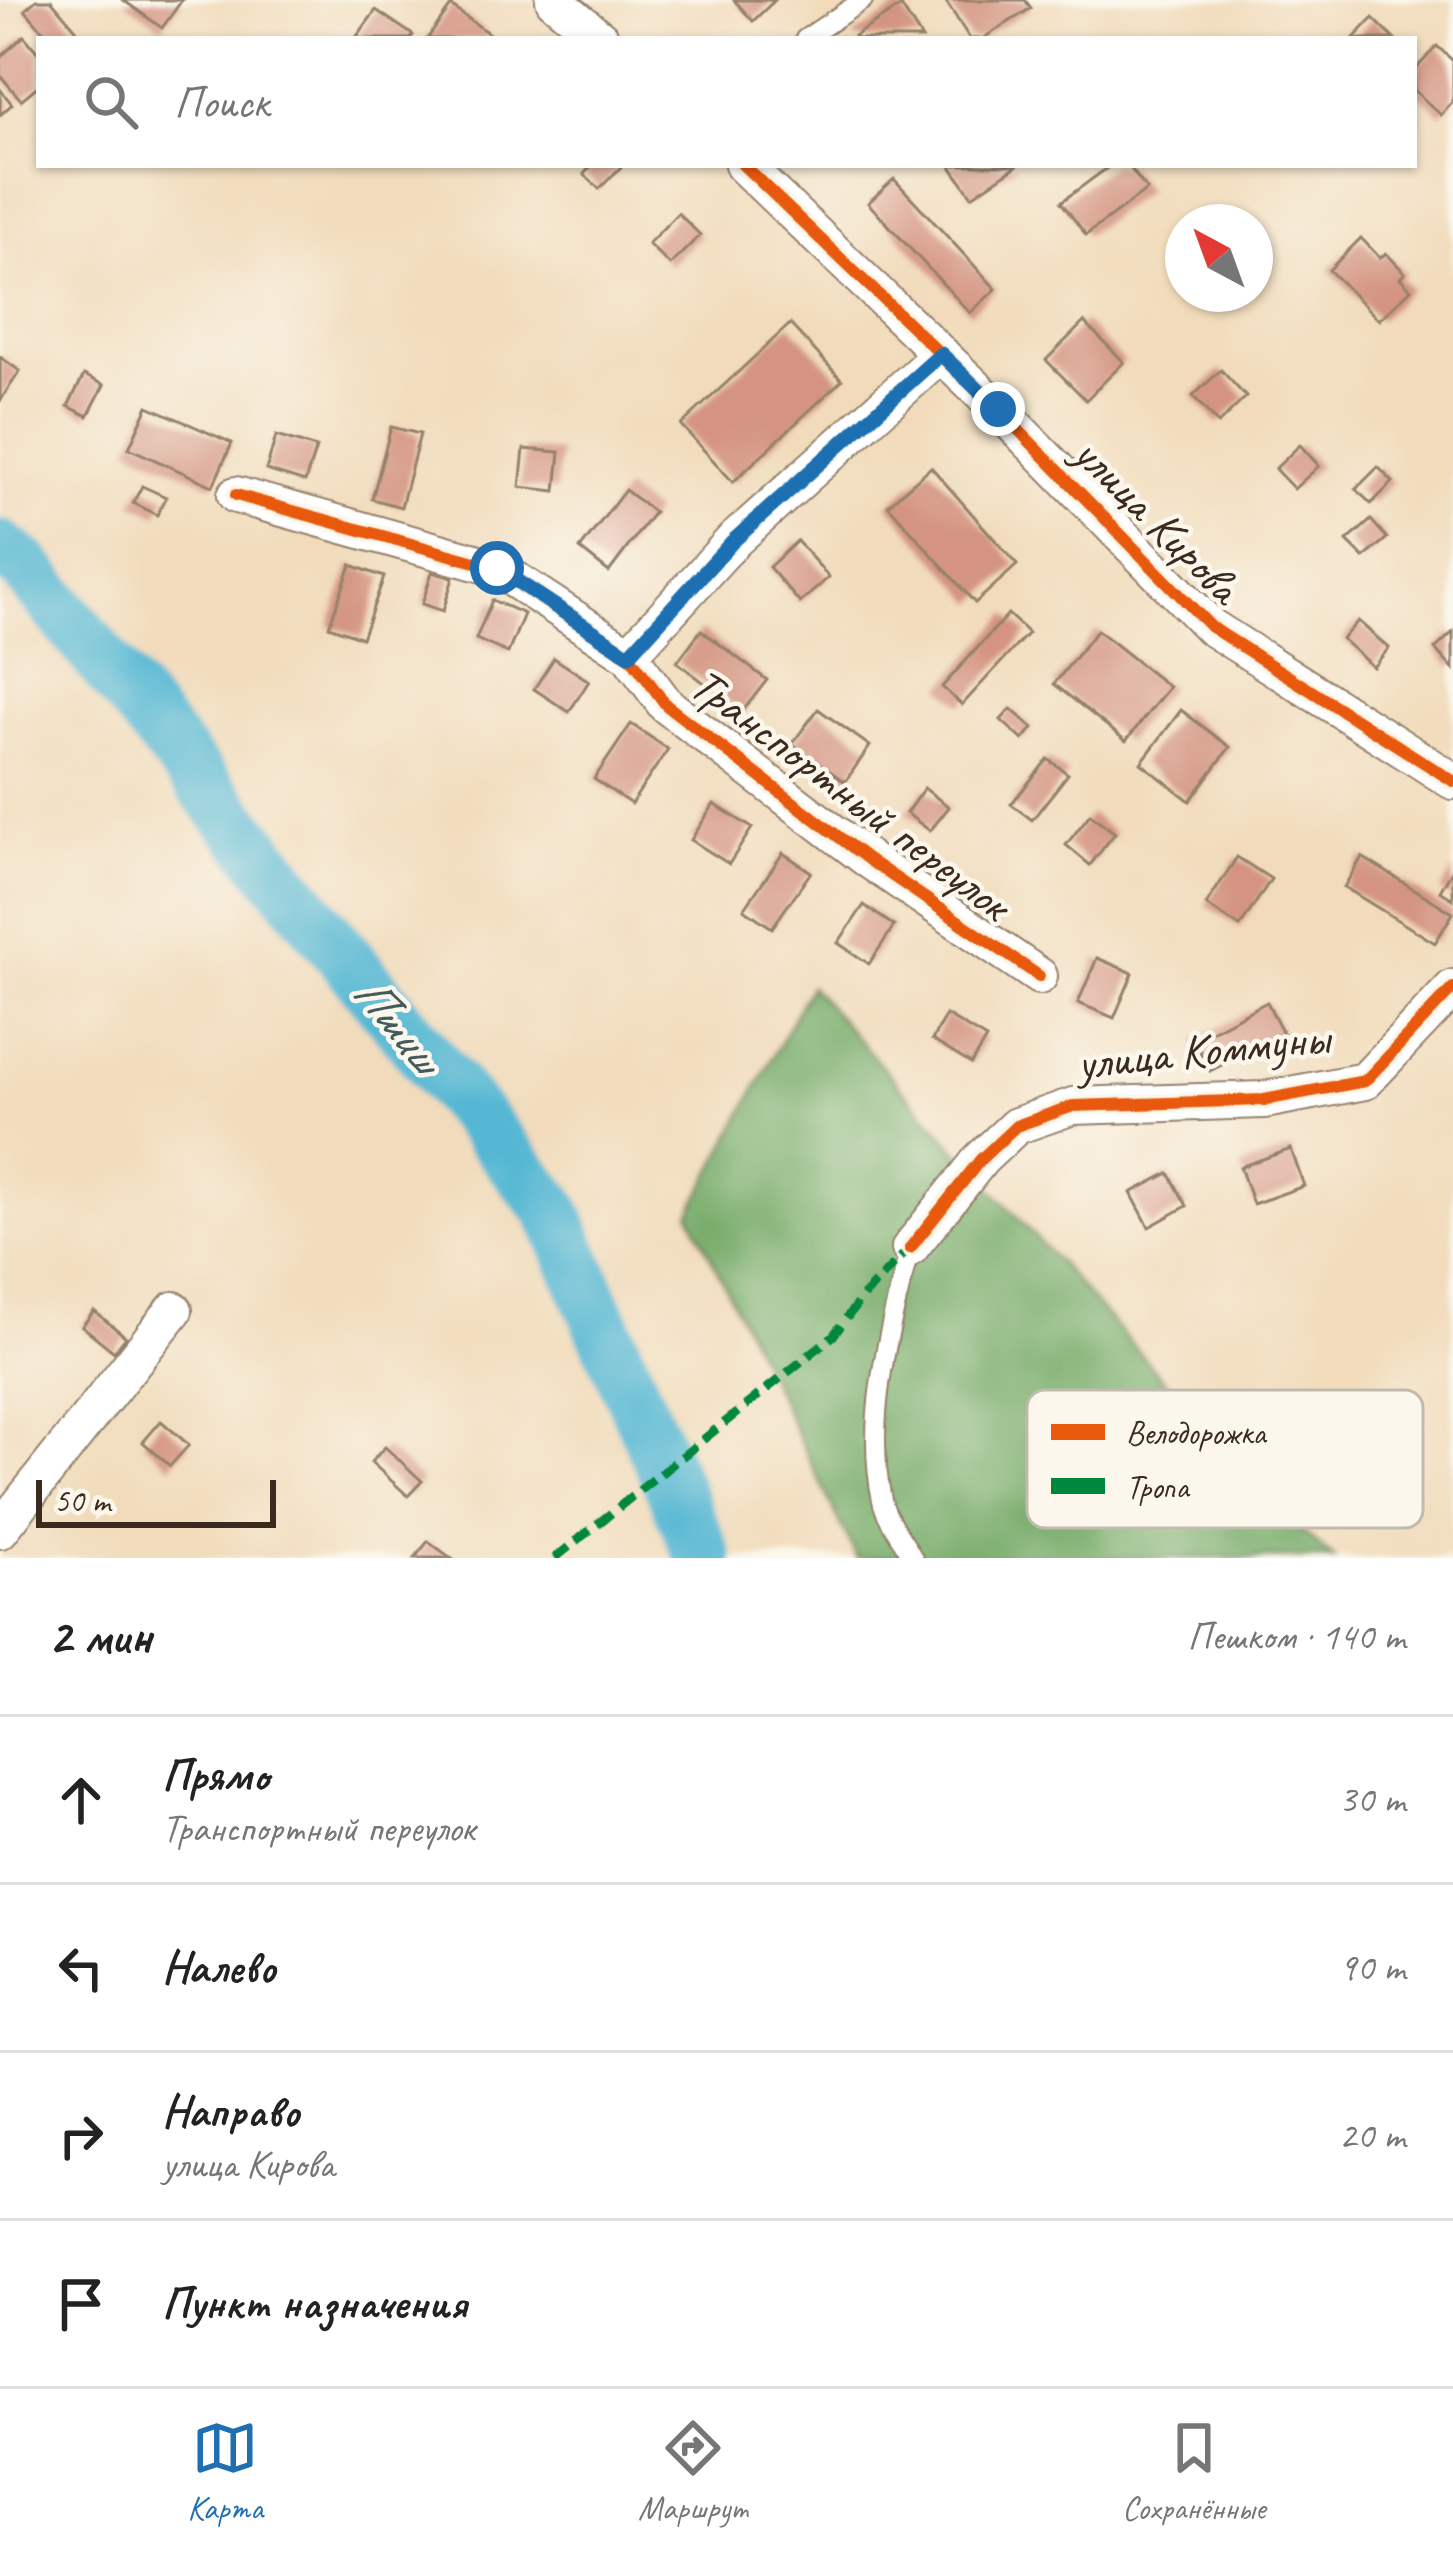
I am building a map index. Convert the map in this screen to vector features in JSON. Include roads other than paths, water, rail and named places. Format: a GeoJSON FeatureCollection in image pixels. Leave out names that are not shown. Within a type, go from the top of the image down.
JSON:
{"type":"FeatureCollection","features":[{"type":"Feature","properties":{"kind":"street"},"geometry":{"type":"LineString","coordinates":[[554,0],[597,36]]}},
{"type":"Feature","properties":{"kind":"street","name":"улица Кирова"},"geometry":{"type":"LineString","coordinates":[[746,168],[941,354],[1211,627],[1453,781]]}},
{"type":"Feature","properties":{"kind":"street"},"geometry":{"type":"LineString","coordinates":[[629,655],[732,542],[941,354]]}},
{"type":"Feature","properties":{"kind":"street","name":"Транспортный переулок"},"geometry":{"type":"LineString","coordinates":[[236,495],[497,568],[629,655],[666,705],[869,860],[1039,976]]}},
{"type":"Feature","properties":{"kind":"street","name":"улица Коммуны"},"geometry":{"type":"LineString","coordinates":[[910,1248],[981,1159],[1016,1126],[1073,1106],[1264,1100],[1365,1081],[1453,988]]}},
{"type":"Feature","properties":{"kind":"street"},"geometry":{"type":"LineString","coordinates":[[0,1530],[174,1310]]}},
{"type":"Feature","properties":{"kind":"lane"},"geometry":{"type":"LineString","coordinates":[[809,36],[863,0]]}},
{"type":"Feature","properties":{"kind":"lane"},"geometry":{"type":"LineString","coordinates":[[910,1248],[889,1336],[876,1430],[882,1504],[913,1558]]}},
{"type":"Feature","properties":{"kind":"waterway","name":"Пшиш"},"geometry":{"type":"LineString","coordinates":[[0,548],[25,567],[552,1209],[704,1558]]}}]}
